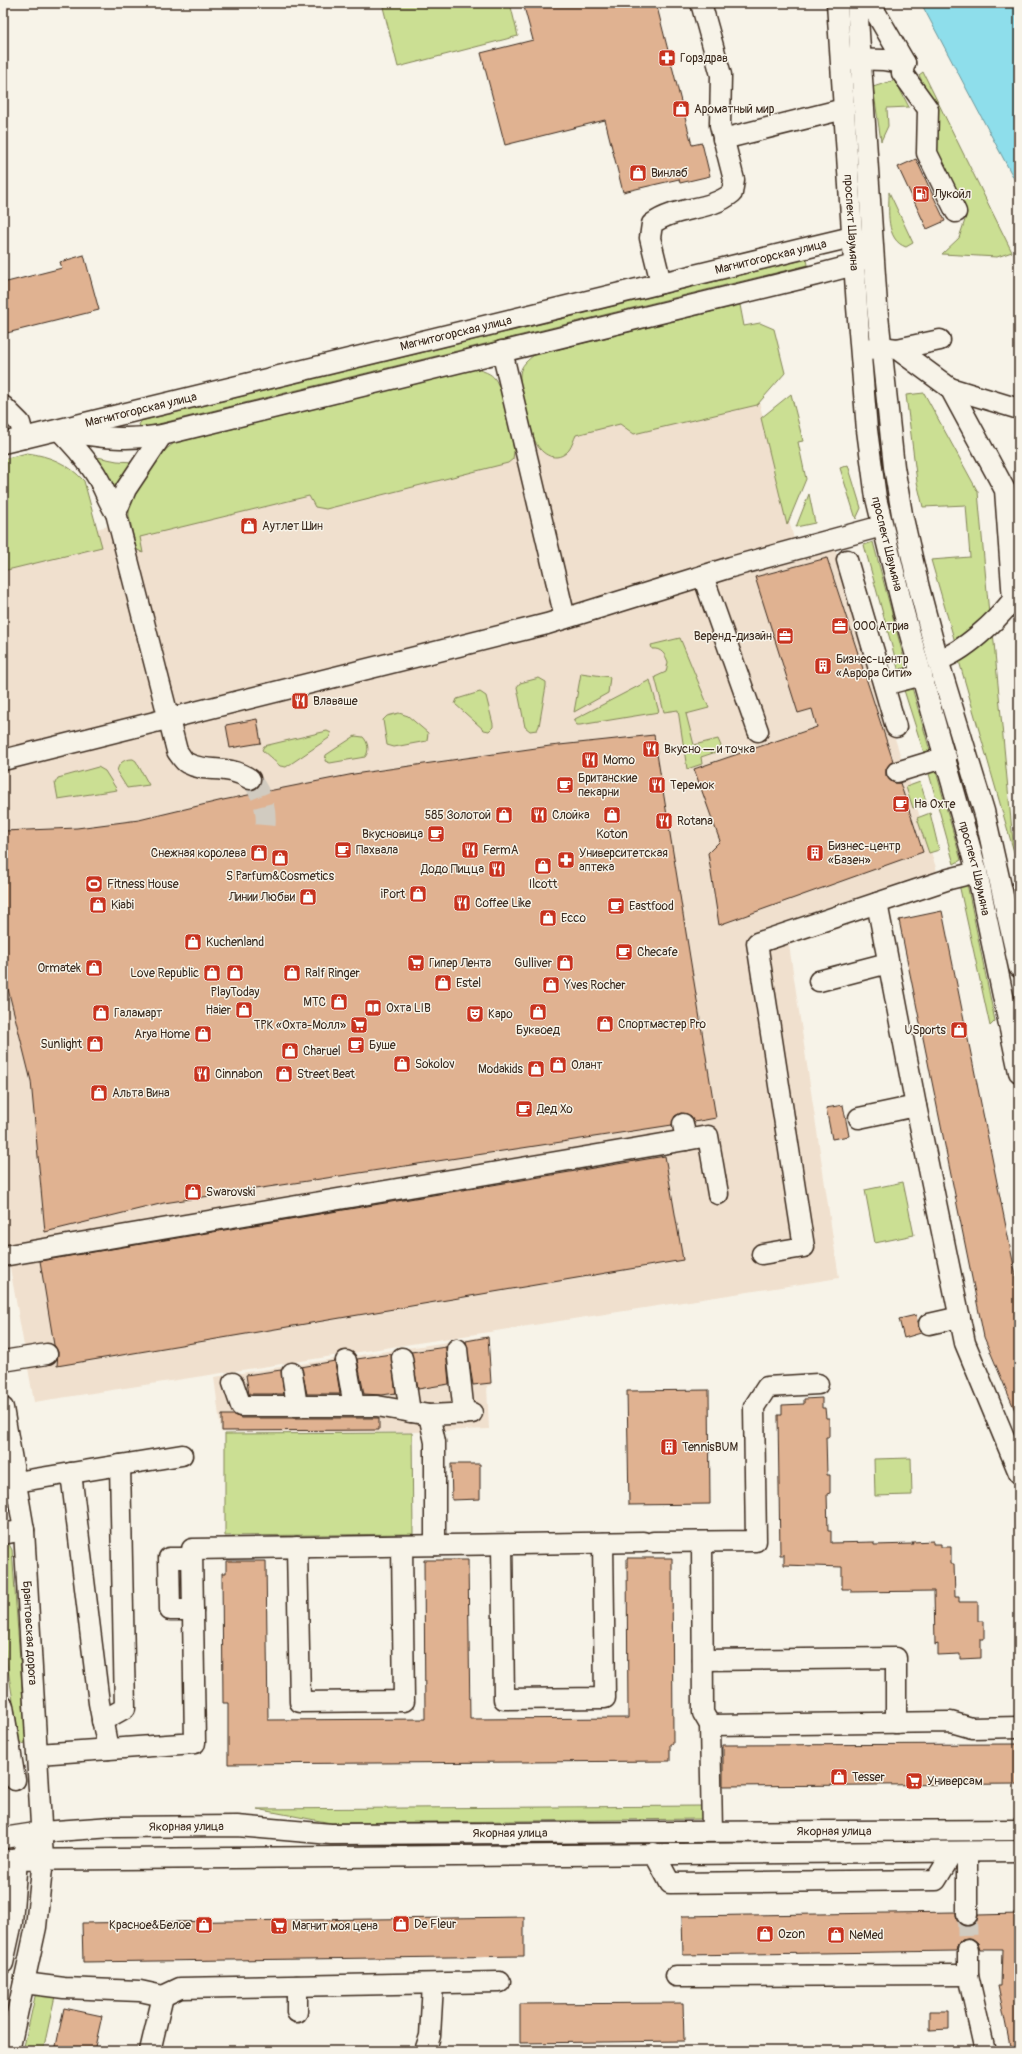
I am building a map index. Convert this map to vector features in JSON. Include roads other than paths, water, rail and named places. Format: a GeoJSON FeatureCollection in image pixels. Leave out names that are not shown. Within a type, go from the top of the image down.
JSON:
{"type":"FeatureCollection","features":[{"type":"Feature","properties":{"kind":"street"},"geometry":{"type":"LineString","coordinates":[[661,283],[650,238],[652,224],[662,216],[722,201],[732,194],[734,180],[723,139],[719,111],[721,75],[701,3]]}},
{"type":"Feature","properties":{"kind":"street","name":"проспект Шаумяна"},"geometry":{"type":"LineString","coordinates":[[836,3],[861,350],[871,460],[882,526],[904,614],[946,756],[977,872],[1019,1072]]}},
{"type":"Feature","properties":{"kind":"street","name":"проспект Шаумяна"},"geometry":{"type":"LineString","coordinates":[[857,3],[873,250],[889,348],[889,428],[902,514],[919,588],[938,660],[1012,900],[1019,967]]}},
{"type":"Feature","properties":{"kind":"street"},"geometry":{"type":"LineString","coordinates":[[870,3],[905,63],[902,73],[928,109],[927,153],[956,212]]}},
{"type":"Feature","properties":{"kind":"street"},"geometry":{"type":"LineString","coordinates":[[840,60],[860,59],[905,63]]}},
{"type":"Feature","properties":{"kind":"street"},"geometry":{"type":"LineString","coordinates":[[723,139],[844,109]]}},
{"type":"Feature","properties":{"kind":"street"},"geometry":{"type":"LineString","coordinates":[[852,237],[873,250]]}},
{"type":"Feature","properties":{"kind":"street","name":"Магнитогорская улица"},"geometry":{"type":"LineString","coordinates":[[3,443],[852,237]]}},
{"type":"Feature","properties":{"kind":"street","name":"Магнитогорская улица"},"geometry":{"type":"LineString","coordinates":[[57,431],[112,439],[137,439],[162,435],[854,265],[873,250]]}},
{"type":"Feature","properties":{"kind":"street"},"geometry":{"type":"LineString","coordinates":[[861,350],[889,348],[940,340]]}},
{"type":"Feature","properties":{"kind":"street"},"geometry":{"type":"LineString","coordinates":[[889,348],[950,388],[1019,409]]}},
{"type":"Feature","properties":{"kind":"street"},"geometry":{"type":"LineString","coordinates":[[502,351],[565,618]]}},
{"type":"Feature","properties":{"kind":"street"},"geometry":{"type":"LineString","coordinates":[[938,660],[953,653],[995,621],[1013,600],[1012,489],[950,388]]}},
{"type":"Feature","properties":{"kind":"street"},"geometry":{"type":"LineString","coordinates":[[3,406],[20,423],[24,438]]}},
{"type":"Feature","properties":{"kind":"street"},"geometry":{"type":"LineString","coordinates":[[57,431],[83,455],[100,480],[116,513],[177,751],[186,763],[202,768],[222,768],[238,771],[250,779]]}},
{"type":"Feature","properties":{"kind":"street"},"geometry":{"type":"LineString","coordinates":[[116,513],[126,489],[162,435]]}},
{"type":"Feature","properties":{"kind":"street"},"geometry":{"type":"LineString","coordinates":[[3,760],[565,618],[703,576],[882,526]]}},
{"type":"Feature","properties":{"kind":"street"},"geometry":{"type":"LineString","coordinates":[[847,560],[896,727]]}},
{"type":"Feature","properties":{"kind":"street"},"geometry":{"type":"LineString","coordinates":[[703,576],[758,731]]}},
{"type":"Feature","properties":{"kind":"street"},"geometry":{"type":"LineString","coordinates":[[884,685],[922,674]]}},
{"type":"Feature","properties":{"kind":"street"},"geometry":{"type":"LineString","coordinates":[[897,772],[946,756]]}},
{"type":"Feature","properties":{"kind":"street"},"geometry":{"type":"LineString","coordinates":[[762,1254],[804,1247],[757,943],[949,879],[977,872]]}},
{"type":"Feature","properties":{"kind":"street"},"geometry":{"type":"LineString","coordinates":[[877,903],[916,1106],[965,1343],[1019,1473]]}},
{"type":"Feature","properties":{"kind":"street"},"geometry":{"type":"LineString","coordinates":[[819,981],[888,963]]}},
{"type":"Feature","properties":{"kind":"street"},"geometry":{"type":"LineString","coordinates":[[860,1118],[916,1106]]}},
{"type":"Feature","properties":{"kind":"street"},"geometry":{"type":"LineString","coordinates":[[3,1256],[685,1132],[708,1136],[718,1194]]}},
{"type":"Feature","properties":{"kind":"street"},"geometry":{"type":"LineString","coordinates":[[929,1324],[960,1317]]}},
{"type":"Feature","properties":{"kind":"street"},"geometry":{"type":"LineString","coordinates":[[233,1383],[241,1406],[377,1406],[420,1414],[468,1413],[457,1349]]}},
{"type":"Feature","properties":{"kind":"street"},"geometry":{"type":"LineString","coordinates":[[3,1361],[47,1354]]}},
{"type":"Feature","properties":{"kind":"street"},"geometry":{"type":"LineString","coordinates":[[402,1358],[420,1414],[435,1442],[435,1545]]}},
{"type":"Feature","properties":{"kind":"street"},"geometry":{"type":"LineString","coordinates":[[346,1361],[354,1406]]}},
{"type":"Feature","properties":{"kind":"street"},"geometry":{"type":"LineString","coordinates":[[292,1373],[297,1406]]}},
{"type":"Feature","properties":{"kind":"street"},"geometry":{"type":"LineString","coordinates":[[38,1754],[195,1743],[192,1549],[756,1541],[754,1407],[767,1387],[818,1384]]}},
{"type":"Feature","properties":{"kind":"street","name":"Брантовская дорога"},"geometry":{"type":"LineString","coordinates":[[3,1408],[24,1530],[43,1859],[36,1927],[9,2051]]}},
{"type":"Feature","properties":{"kind":"street"},"geometry":{"type":"LineString","coordinates":[[16,1482],[182,1455]]}},
{"type":"Feature","properties":{"kind":"street"},"geometry":{"type":"LineString","coordinates":[[102,1721],[125,1708],[120,1465]]}},
{"type":"Feature","properties":{"kind":"street"},"geometry":{"type":"LineString","coordinates":[[71,1473],[102,1721],[108,1749]]}},
{"type":"Feature","properties":{"kind":"street"},"geometry":{"type":"LineString","coordinates":[[3,1534],[24,1530]]}},
{"type":"Feature","properties":{"kind":"street"},"geometry":{"type":"LineString","coordinates":[[702,1542],[703,1713],[710,1725],[712,1831]]}},
{"type":"Feature","properties":{"kind":"street"},"geometry":{"type":"LineString","coordinates":[[502,1544],[504,1699],[605,1698],[603,1543]]}},
{"type":"Feature","properties":{"kind":"street"},"geometry":{"type":"LineString","coordinates":[[297,1547],[300,1702],[342,1702],[404,1701],[402,1546]]}},
{"type":"Feature","properties":{"kind":"street"},"geometry":{"type":"LineString","coordinates":[[703,1660],[896,1658],[896,1723]]}},
{"type":"Feature","properties":{"kind":"street"},"geometry":{"type":"LineString","coordinates":[[3,1706],[15,1780]]}},
{"type":"Feature","properties":{"kind":"street"},"geometry":{"type":"LineString","coordinates":[[710,1725],[951,1722],[972,1728],[1019,1727]]}},
{"type":"Feature","properties":{"kind":"street","name":"Якорная улица"},"geometry":{"type":"LineString","coordinates":[[3,1838],[42,1832],[97,1827],[237,1826],[331,1834],[1019,1830]]}},
{"type":"Feature","properties":{"kind":"street"},"geometry":{"type":"LineString","coordinates":[[3,1963],[12,1922],[10,1860],[42,1832]]}},
{"type":"Feature","properties":{"kind":"street","name":"Якорная улица"},"geometry":{"type":"LineString","coordinates":[[10,1860],[654,1853],[1019,1851]]}},
{"type":"Feature","properties":{"kind":"street"},"geometry":{"type":"LineString","coordinates":[[654,1853],[670,1883],[936,1880],[960,1852]]}},
{"type":"Feature","properties":{"kind":"street"},"geometry":{"type":"LineString","coordinates":[[960,1852],[967,1915]]}},
{"type":"Feature","properties":{"kind":"street"},"geometry":{"type":"LineString","coordinates":[[968,1949],[968,1975],[985,2051]]}},
{"type":"Feature","properties":{"kind":"street"},"geometry":{"type":"LineString","coordinates":[[676,1976],[968,1975]]}},
{"type":"Feature","properties":{"kind":"street"},"geometry":{"type":"LineString","coordinates":[[24,1983],[64,1988],[140,1991],[163,1996],[180,1988],[500,1982]]}},
{"type":"Feature","properties":{"kind":"street"},"geometry":{"type":"LineString","coordinates":[[425,2051],[430,2036],[433,1984]]}},
{"type":"Feature","properties":{"kind":"street"},"geometry":{"type":"LineString","coordinates":[[297,1986],[297,2012]]}},
{"type":"Feature","properties":{"kind":"street"},"geometry":{"type":"LineString","coordinates":[[150,2051],[163,1996]]}},
{"type":"Feature","properties":{"kind":"water"},"geometry":{"type":"Polygon","coordinates":[[[921,3],[1019,3],[1019,188],[921,3]]]}},
{"type":"Feature","properties":{"kind":"tunnel"},"geometry":{"type":"LineString","coordinates":[[250,779],[255,785],[264,805],[266,819],[264,834]]}},
{"type":"Feature","properties":{"kind":"tunnel"},"geometry":{"type":"LineString","coordinates":[[967,1915],[968,1949]]}},
{"type":"Feature","properties":{"kind":"place","name":"Горздрав"},"geometry":{"type":"Point","coordinates":[667,58]}},
{"type":"Feature","properties":{"kind":"place","name":"Ароматный мир"},"geometry":{"type":"Point","coordinates":[681,109]}},
{"type":"Feature","properties":{"kind":"place","name":"Винлаб"},"geometry":{"type":"Point","coordinates":[638,173]}},
{"type":"Feature","properties":{"kind":"place","name":"Лукойл"},"geometry":{"type":"Point","coordinates":[921,194]}},
{"type":"Feature","properties":{"kind":"place","name":"Аутлет Шин"},"geometry":{"type":"Point","coordinates":[249,526]}},
{"type":"Feature","properties":{"kind":"place","name":"ООО Атриа"},"geometry":{"type":"Point","coordinates":[840,626]}},
{"type":"Feature","properties":{"kind":"place","name":"Веренд-дизайн"},"geometry":{"type":"Point","coordinates":[785,636]}},
{"type":"Feature","properties":{"kind":"place","name":"Бизнес-центр «Аврора Сити»"},"geometry":{"type":"Point","coordinates":[823,666]}},
{"type":"Feature","properties":{"kind":"place","name":"Влаваше"},"geometry":{"type":"Point","coordinates":[300,701]}},
{"type":"Feature","properties":{"kind":"place","name":"Вкусно — и точка"},"geometry":{"type":"Point","coordinates":[651,749]}},
{"type":"Feature","properties":{"kind":"place","name":"Momo"},"geometry":{"type":"Point","coordinates":[590,760]}},
{"type":"Feature","properties":{"kind":"place","name":"Британские пекарни"},"geometry":{"type":"Point","coordinates":[565,785]}},
{"type":"Feature","properties":{"kind":"place","name":"Теремок"},"geometry":{"type":"Point","coordinates":[657,785]}},
{"type":"Feature","properties":{"kind":"place","name":"На Охте"},"geometry":{"type":"Point","coordinates":[901,804]}},
{"type":"Feature","properties":{"kind":"place","name":"585 Золотой"},"geometry":{"type":"Point","coordinates":[504,815]}},
{"type":"Feature","properties":{"kind":"place","name":"Слойка"},"geometry":{"type":"Point","coordinates":[539,815]}},
{"type":"Feature","properties":{"kind":"place","name":"Koton"},"geometry":{"type":"Point","coordinates":[612,815]}},
{"type":"Feature","properties":{"kind":"place","name":"Rotana"},"geometry":{"type":"Point","coordinates":[664,821]}},
{"type":"Feature","properties":{"kind":"place","name":"Вкусновица"},"geometry":{"type":"Point","coordinates":[436,834]}},
{"type":"Feature","properties":{"kind":"place","name":"Пахвала"},"geometry":{"type":"Point","coordinates":[343,850]}},
{"type":"Feature","properties":{"kind":"place","name":"FermA"},"geometry":{"type":"Point","coordinates":[470,850]}},
{"type":"Feature","properties":{"kind":"place","name":"Снежная королева"},"geometry":{"type":"Point","coordinates":[259,853]}},
{"type":"Feature","properties":{"kind":"place","name":"Бизнес-центр «Базен»"},"geometry":{"type":"Point","coordinates":[815,853]}},
{"type":"Feature","properties":{"kind":"place","name":"S Parfum&Cosmetics"},"geometry":{"type":"Point","coordinates":[280,858]}},
{"type":"Feature","properties":{"kind":"place","name":"Университетская аптека"},"geometry":{"type":"Point","coordinates":[566,860]}},
{"type":"Feature","properties":{"kind":"place","name":"Ilcott"},"geometry":{"type":"Point","coordinates":[543,866]}},
{"type":"Feature","properties":{"kind":"place","name":"Додо Пицца"},"geometry":{"type":"Point","coordinates":[497,869]}},
{"type":"Feature","properties":{"kind":"place","name":"Fitness House"},"geometry":{"type":"Point","coordinates":[94,884]}},
{"type":"Feature","properties":{"kind":"place","name":"iPort"},"geometry":{"type":"Point","coordinates":[418,894]}},
{"type":"Feature","properties":{"kind":"place","name":"Линии Любви"},"geometry":{"type":"Point","coordinates":[308,897]}},
{"type":"Feature","properties":{"kind":"place","name":"Coffee Like"},"geometry":{"type":"Point","coordinates":[462,903]}},
{"type":"Feature","properties":{"kind":"place","name":"Kiabi"},"geometry":{"type":"Point","coordinates":[98,905]}},
{"type":"Feature","properties":{"kind":"place","name":"Eastfood"},"geometry":{"type":"Point","coordinates":[616,906]}},
{"type":"Feature","properties":{"kind":"place","name":"Ecco"},"geometry":{"type":"Point","coordinates":[548,918]}},
{"type":"Feature","properties":{"kind":"place","name":"Kuchenland"},"geometry":{"type":"Point","coordinates":[193,942]}},
{"type":"Feature","properties":{"kind":"place","name":"Checafe"},"geometry":{"type":"Point","coordinates":[624,952]}},
{"type":"Feature","properties":{"kind":"place","name":"Гипер Лента"},"geometry":{"type":"Point","coordinates":[416,963]}},
{"type":"Feature","properties":{"kind":"place","name":"Gulliver"},"geometry":{"type":"Point","coordinates":[565,963]}},
{"type":"Feature","properties":{"kind":"place","name":"Ormatek"},"geometry":{"type":"Point","coordinates":[94,968]}},
{"type":"Feature","properties":{"kind":"place","name":"Love Republic"},"geometry":{"type":"Point","coordinates":[212,973]}},
{"type":"Feature","properties":{"kind":"place","name":"PlayToday"},"geometry":{"type":"Point","coordinates":[235,973]}},
{"type":"Feature","properties":{"kind":"place","name":"Ralf Ringer"},"geometry":{"type":"Point","coordinates":[292,973]}},
{"type":"Feature","properties":{"kind":"place","name":"Estel"},"geometry":{"type":"Point","coordinates":[443,983]}},
{"type":"Feature","properties":{"kind":"place","name":"Yves Rocher"},"geometry":{"type":"Point","coordinates":[551,985]}},
{"type":"Feature","properties":{"kind":"place","name":"МТС"},"geometry":{"type":"Point","coordinates":[339,1002]}},
{"type":"Feature","properties":{"kind":"place","name":"Охта LIB"},"geometry":{"type":"Point","coordinates":[373,1008]}},
{"type":"Feature","properties":{"kind":"place","name":"Haier"},"geometry":{"type":"Point","coordinates":[244,1010]}},
{"type":"Feature","properties":{"kind":"place","name":"Буквоед"},"geometry":{"type":"Point","coordinates":[538,1012]}},
{"type":"Feature","properties":{"kind":"place","name":"Галамарт"},"geometry":{"type":"Point","coordinates":[101,1013]}},
{"type":"Feature","properties":{"kind":"place","name":"Каро"},"geometry":{"type":"Point","coordinates":[475,1014]}},
{"type":"Feature","properties":{"kind":"place","name":"Спортмастер Pro"},"geometry":{"type":"Point","coordinates":[605,1024]}},
{"type":"Feature","properties":{"kind":"place","name":"ТРК «Охта-Молл»"},"geometry":{"type":"Point","coordinates":[359,1025]}},
{"type":"Feature","properties":{"kind":"place","name":"USports"},"geometry":{"type":"Point","coordinates":[959,1030]}},
{"type":"Feature","properties":{"kind":"place","name":"Arya Home"},"geometry":{"type":"Point","coordinates":[203,1034]}},
{"type":"Feature","properties":{"kind":"place","name":"Sunlight"},"geometry":{"type":"Point","coordinates":[95,1044]}},
{"type":"Feature","properties":{"kind":"place","name":"Буше"},"geometry":{"type":"Point","coordinates":[356,1045]}},
{"type":"Feature","properties":{"kind":"place","name":"Charuel"},"geometry":{"type":"Point","coordinates":[290,1051]}},
{"type":"Feature","properties":{"kind":"place","name":"Sokolov"},"geometry":{"type":"Point","coordinates":[402,1064]}},
{"type":"Feature","properties":{"kind":"place","name":"Олант"},"geometry":{"type":"Point","coordinates":[558,1065]}},
{"type":"Feature","properties":{"kind":"place","name":"Modakids"},"geometry":{"type":"Point","coordinates":[536,1069]}},
{"type":"Feature","properties":{"kind":"place","name":"Cinnabon"},"geometry":{"type":"Point","coordinates":[202,1074]}},
{"type":"Feature","properties":{"kind":"place","name":"Street Beat"},"geometry":{"type":"Point","coordinates":[284,1074]}},
{"type":"Feature","properties":{"kind":"place","name":"Альта Вина"},"geometry":{"type":"Point","coordinates":[99,1093]}},
{"type":"Feature","properties":{"kind":"place","name":"Дед Хо"},"geometry":{"type":"Point","coordinates":[524,1109]}},
{"type":"Feature","properties":{"kind":"place","name":"Swarovski"},"geometry":{"type":"Point","coordinates":[193,1192]}},
{"type":"Feature","properties":{"kind":"place","name":"TennisBUM"},"geometry":{"type":"Point","coordinates":[669,1447]}},
{"type":"Feature","properties":{"kind":"place","name":"Tesser"},"geometry":{"type":"Point","coordinates":[839,1777]}},
{"type":"Feature","properties":{"kind":"place","name":"Универсам"},"geometry":{"type":"Point","coordinates":[914,1781]}},
{"type":"Feature","properties":{"kind":"place","name":"De Fleur"},"geometry":{"type":"Point","coordinates":[401,1924]}},
{"type":"Feature","properties":{"kind":"place","name":"Красное&Белое"},"geometry":{"type":"Point","coordinates":[204,1925]}},
{"type":"Feature","properties":{"kind":"place","name":"Магнит моя цена"},"geometry":{"type":"Point","coordinates":[279,1926]}},
{"type":"Feature","properties":{"kind":"place","name":"Ozon"},"geometry":{"type":"Point","coordinates":[765,1934]}},
{"type":"Feature","properties":{"kind":"place","name":"NeMed"},"geometry":{"type":"Point","coordinates":[836,1935]}}]}
